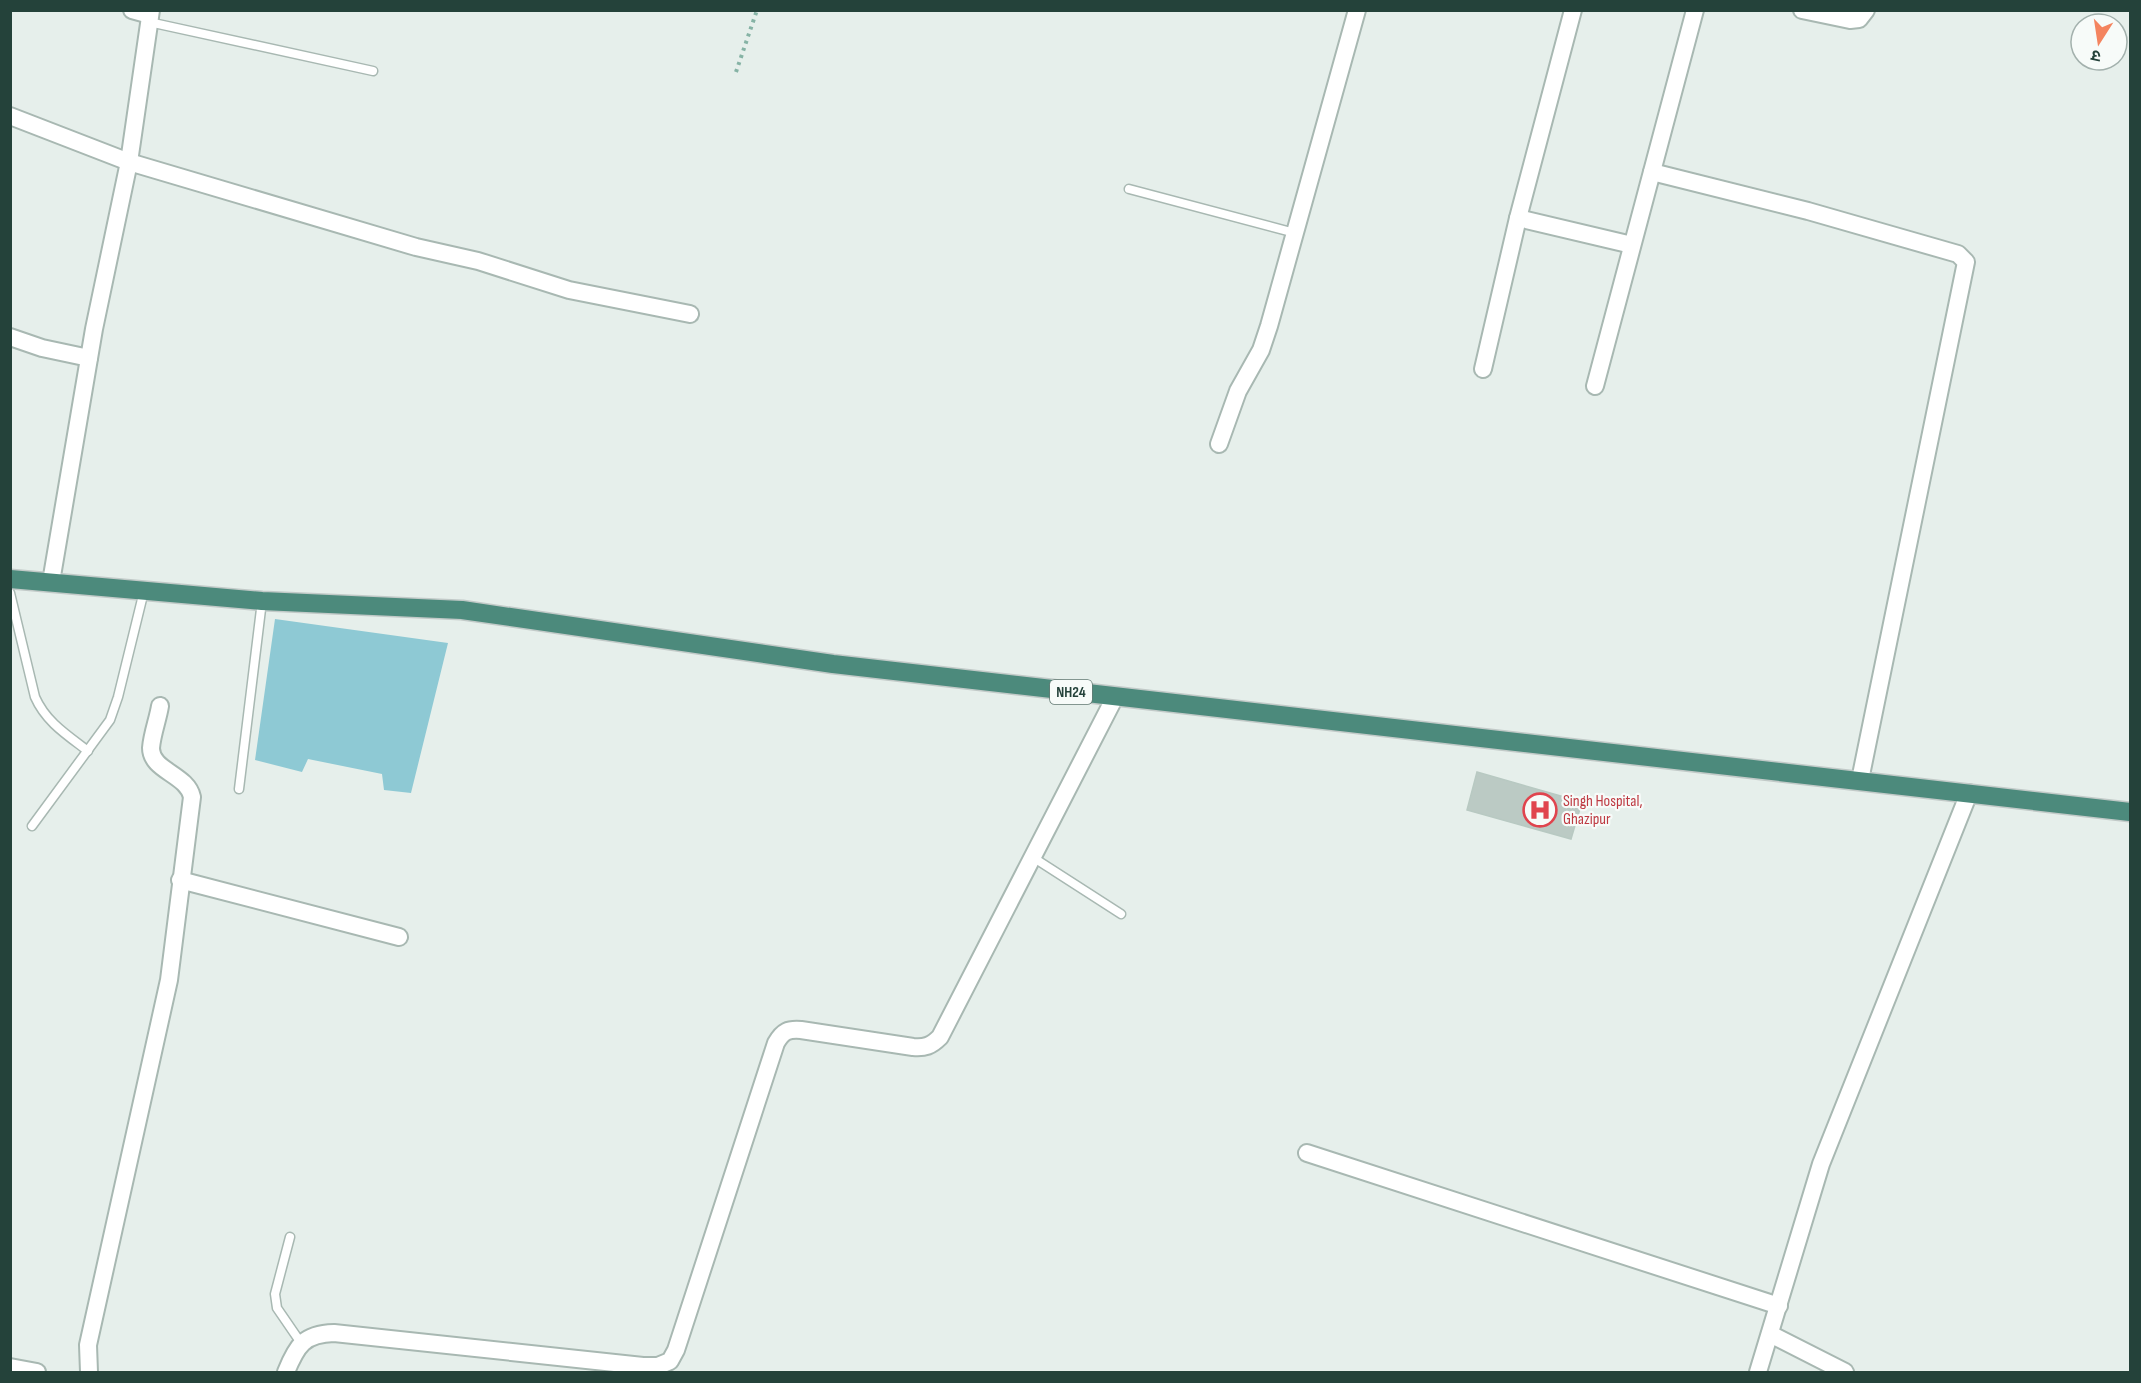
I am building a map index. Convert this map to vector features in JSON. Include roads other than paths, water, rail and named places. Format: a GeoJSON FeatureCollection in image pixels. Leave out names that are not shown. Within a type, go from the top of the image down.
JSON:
{"type":"FeatureCollection","features":[{"type":"Feature","properties":{"kind":"highway","name":"NH24"},"geometry":{"type":"LineString","coordinates":[[10,579],[262,601],[462,610],[833,664],[2130,812]]}},
{"type":"Feature","properties":{"kind":"street"},"geometry":{"type":"LineString","coordinates":[[51,582],[89,358],[129,162],[150,16],[132,10]]}},
{"type":"Feature","properties":{"kind":"street"},"geometry":{"type":"LineString","coordinates":[[1219,444],[1238,391],[1261,350],[1357,10]]}},
{"type":"Feature","properties":{"kind":"street"},"geometry":{"type":"LineString","coordinates":[[1483,369],[1518,218],[1573,10]]}},
{"type":"Feature","properties":{"kind":"street"},"geometry":{"type":"LineString","coordinates":[[1595,386],[1695,10]]}},
{"type":"Feature","properties":{"kind":"street"},"geometry":{"type":"LineString","coordinates":[[1802,10],[1850,20],[1859,20],[1866,10]]}},
{"type":"Feature","properties":{"kind":"street"},"geometry":{"type":"LineString","coordinates":[[10,116],[129,162],[570,290],[690,314]]}},
{"type":"Feature","properties":{"kind":"street"},"geometry":{"type":"LineString","coordinates":[[1652,172],[1808,211],[1958,254],[1966,262],[1860,780]]}},
{"type":"Feature","properties":{"kind":"street"},"geometry":{"type":"LineString","coordinates":[[1518,218],[1632,245]]}},
{"type":"Feature","properties":{"kind":"street"},"geometry":{"type":"LineString","coordinates":[[10,337],[42,348],[89,358]]}},
{"type":"Feature","properties":{"kind":"street"},"geometry":{"type":"LineString","coordinates":[[286,1372],[301,1343],[316,1334],[334,1333],[644,1366],[658,1366],[670,1361],[676,1350],[776,1043],[782,1033],[790,1029],[801,1030],[926,1048],[940,1037],[1115,697]]}},
{"type":"Feature","properties":{"kind":"street"},"geometry":{"type":"LineString","coordinates":[[89,1372],[88,1345],[169,980],[192,796],[183,780],[155,760],[152,755],[160,706]]}},
{"type":"Feature","properties":{"kind":"street"},"geometry":{"type":"LineString","coordinates":[[1758,1372],[1821,1164],[1969,793]]}},
{"type":"Feature","properties":{"kind":"street"},"geometry":{"type":"LineString","coordinates":[[180,880],[399,937]]}},
{"type":"Feature","properties":{"kind":"street"},"geometry":{"type":"LineString","coordinates":[[1307,1153],[1779,1306]]}},
{"type":"Feature","properties":{"kind":"street"},"geometry":{"type":"LineString","coordinates":[[1770,1334],[1845,1372]]}},
{"type":"Feature","properties":{"kind":"street"},"geometry":{"type":"LineString","coordinates":[[10,1366],[37,1372]]}},
{"type":"Feature","properties":{"kind":"lane"},"geometry":{"type":"LineString","coordinates":[[150,16],[373,71]]}},
{"type":"Feature","properties":{"kind":"lane"},"geometry":{"type":"LineString","coordinates":[[1129,189],[1295,233]]}},
{"type":"Feature","properties":{"kind":"lane"},"geometry":{"type":"LineString","coordinates":[[32,826],[110,720],[118,697],[144,591]]}},
{"type":"Feature","properties":{"kind":"lane"},"geometry":{"type":"LineString","coordinates":[[10,593],[35,697],[52,723],[88,751]]}},
{"type":"Feature","properties":{"kind":"lane"},"geometry":{"type":"LineString","coordinates":[[239,789],[262,601]]}},
{"type":"Feature","properties":{"kind":"lane"},"geometry":{"type":"LineString","coordinates":[[1034,858],[1121,914]]}},
{"type":"Feature","properties":{"kind":"lane"},"geometry":{"type":"LineString","coordinates":[[290,1237],[275,1294],[277,1308],[301,1343]]}},
{"type":"Feature","properties":{"kind":"water"},"geometry":{"type":"Polygon","coordinates":[[[275,619],[448,643],[411,793],[384,790],[382,774],[308,759],[302,772],[255,760],[275,619]]]}},
{"type":"Feature","properties":{"kind":"place","name":"Singh Hospital, Ghazipur"},"geometry":{"type":"Point","coordinates":[1540,810]}}]}
